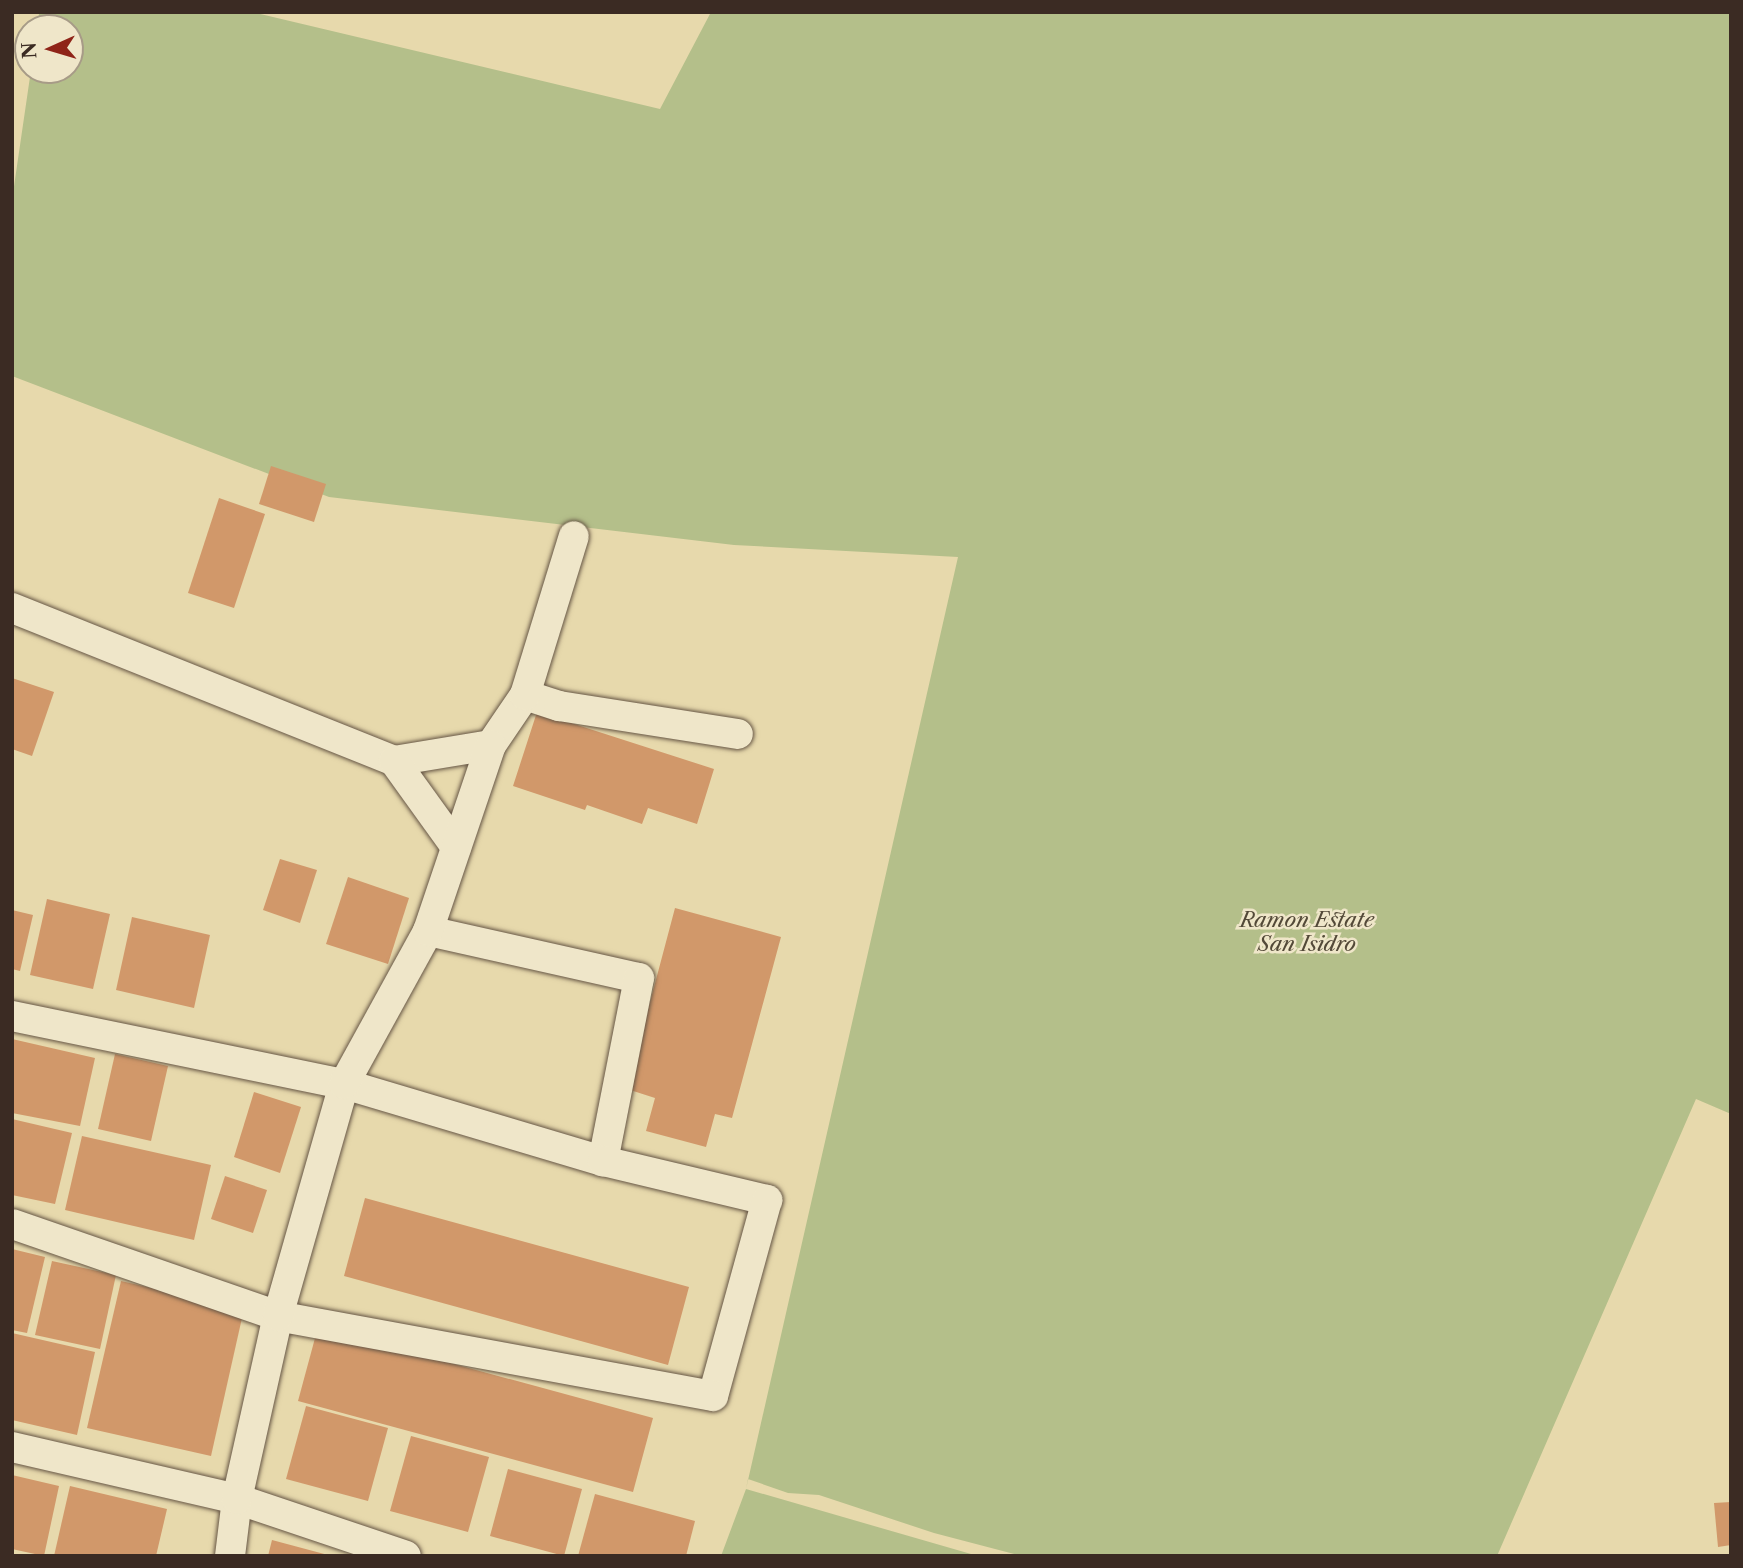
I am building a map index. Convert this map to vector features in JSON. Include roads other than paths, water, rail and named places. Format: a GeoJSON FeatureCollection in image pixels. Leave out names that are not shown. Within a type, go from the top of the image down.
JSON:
{"type":"FeatureCollection","features":[{"type":"Feature","properties":{"kind":"street"},"geometry":{"type":"LineString","coordinates":[[230,1556],[237,1499],[278,1316],[344,1084],[428,931],[491,745],[524,695],[574,536]]}},
{"type":"Feature","properties":{"kind":"street"},"geometry":{"type":"LineString","coordinates":[[12,608],[394,761],[491,745]]}},
{"type":"Feature","properties":{"kind":"street"},"geometry":{"type":"LineString","coordinates":[[524,695],[559,706],[738,734]]}},
{"type":"Feature","properties":{"kind":"street"},"geometry":{"type":"LineString","coordinates":[[394,761],[456,847]]}},
{"type":"Feature","properties":{"kind":"street"},"geometry":{"type":"LineString","coordinates":[[428,931],[639,978],[603,1161]]}},
{"type":"Feature","properties":{"kind":"street"},"geometry":{"type":"LineString","coordinates":[[12,1016],[344,1084],[603,1161],[766,1200],[713,1396],[278,1316],[12,1224]]}},
{"type":"Feature","properties":{"kind":"street"},"geometry":{"type":"LineString","coordinates":[[12,1447],[237,1499],[406,1556]]}},
{"type":"Feature","properties":{"kind":"park label","name":"Ramon Estate San Isidro"},"geometry":{"type":"Point","coordinates":[1307,932]}}]}
